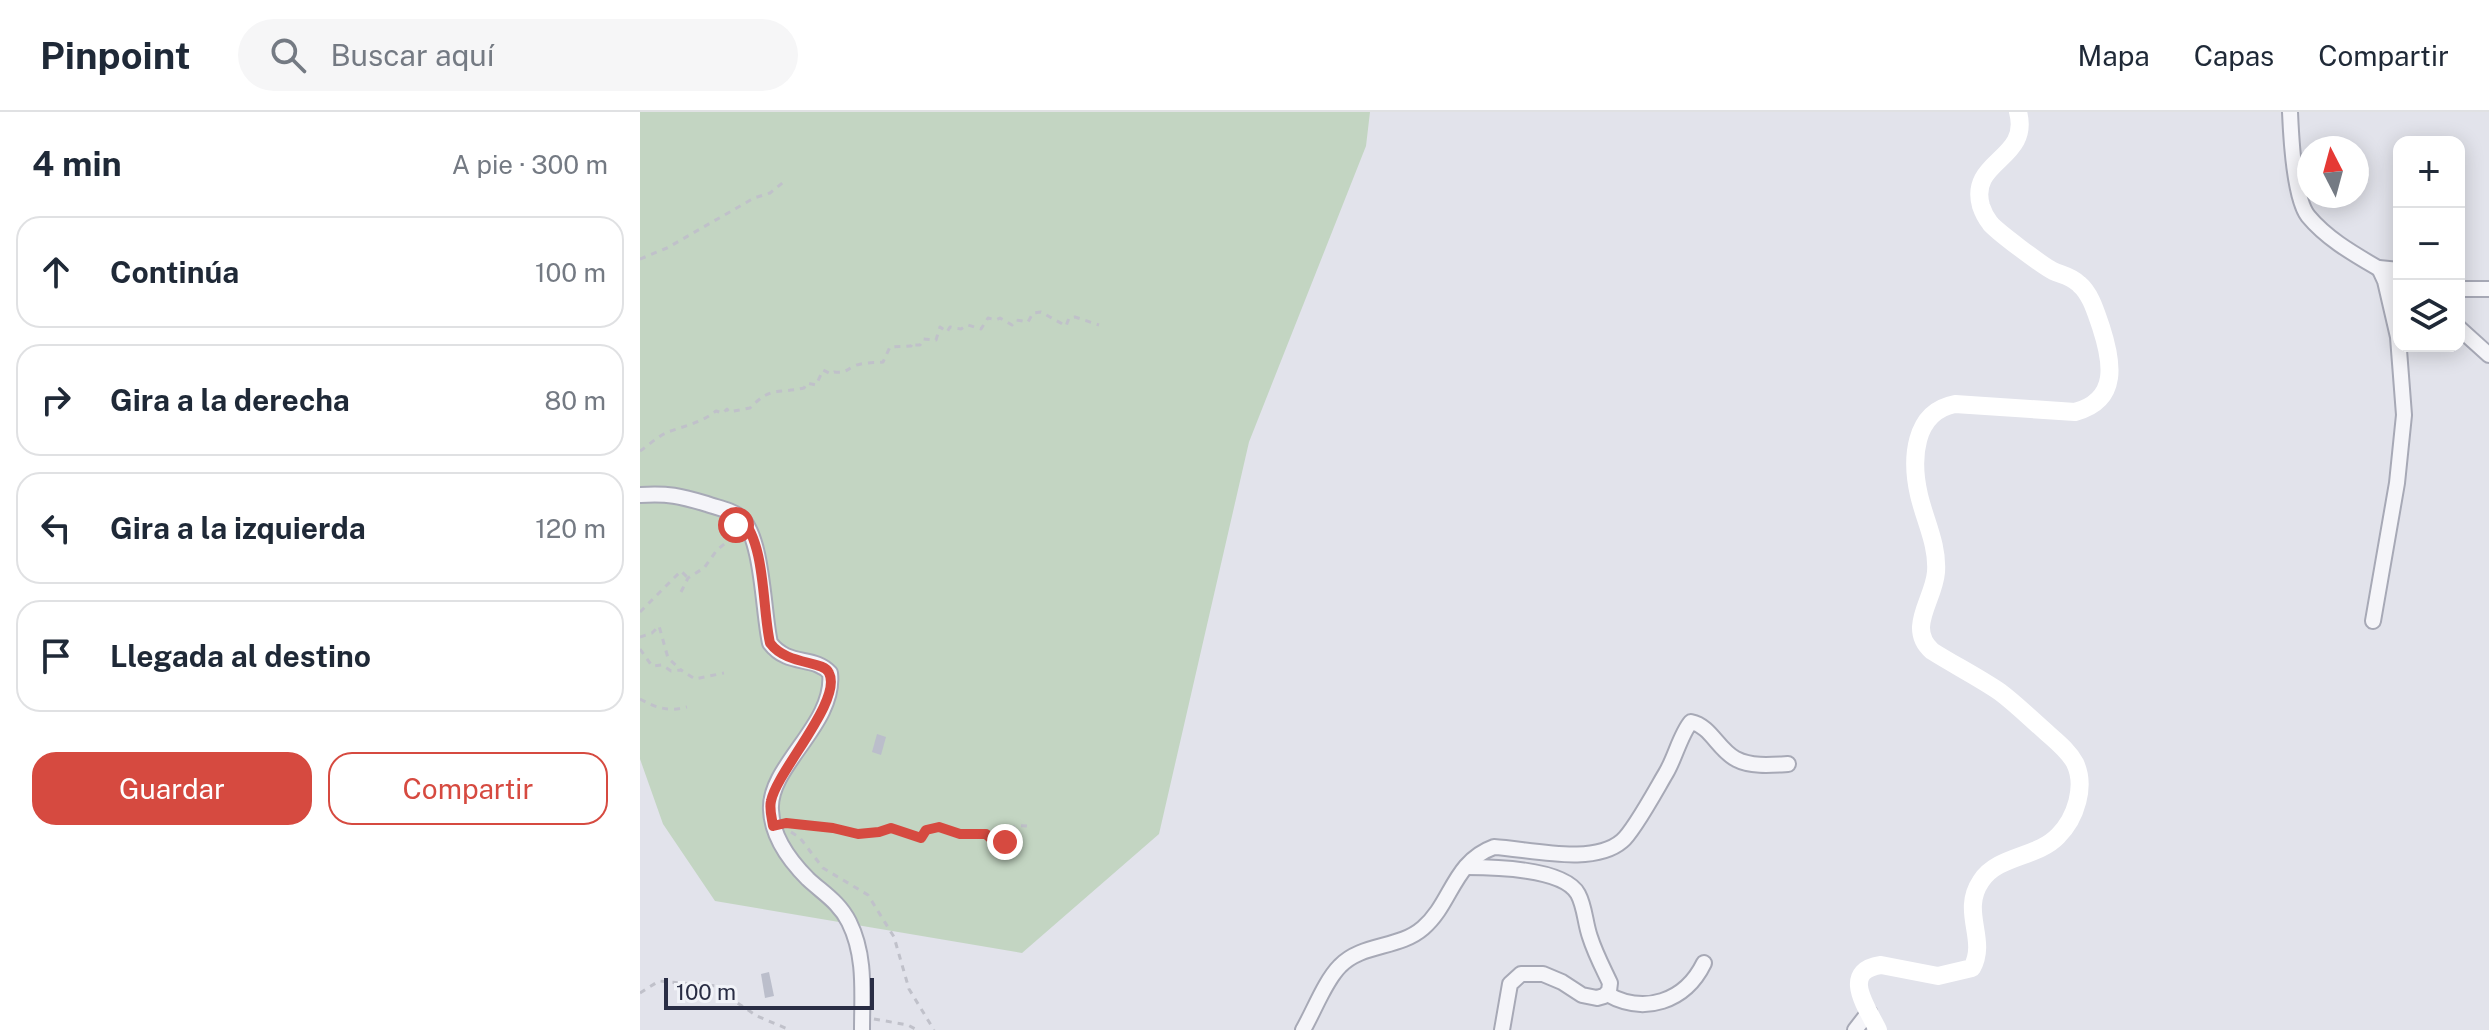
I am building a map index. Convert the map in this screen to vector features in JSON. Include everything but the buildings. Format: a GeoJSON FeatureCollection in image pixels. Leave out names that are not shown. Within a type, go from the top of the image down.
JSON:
{"type":"FeatureCollection","features":[{"type":"Feature","properties":{"kind":"street"},"geometry":{"type":"LineString","coordinates":[[1878,1030],[1861,999],[1858,986],[1864,973],[1875,966],[1938,976],[1972,968],[1978,948],[1972,915],[1978,886],[1991,869],[2041,849],[2058,836],[2071,818],[2078,798],[2077,767],[2063,747],[2009,698],[1932,651],[1924,643],[1920,631],[1936,572],[1935,548],[1918,491],[1919,433],[1925,420],[1940,408],[1955,404],[2075,412],[2092,406],[2106,389],[2111,374],[2110,357],[2100,324],[2084,288],[2070,277],[2053,271],[1995,228],[1982,209],[1979,193],[1983,177],[2018,141],[2018,112]]}},
{"type":"Feature","properties":{"kind":"street"},"geometry":{"type":"LineString","coordinates":[[2290,112],[2300,197],[2307,214],[2342,247],[2397,280]]}},
{"type":"Feature","properties":{"kind":"street"},"geometry":{"type":"LineString","coordinates":[[2379,268],[2393,269]]}},
{"type":"Feature","properties":{"kind":"street"},"geometry":{"type":"LineString","coordinates":[[2373,621],[2397,483],[2404,415],[2398,337],[2379,268]]}},
{"type":"Feature","properties":{"kind":"street"},"geometry":{"type":"LineString","coordinates":[[2465,289],[2489,289]]}},
{"type":"Feature","properties":{"kind":"street"},"geometry":{"type":"LineString","coordinates":[[2465,333],[2489,355]]}},
{"type":"Feature","properties":{"kind":"street"},"geometry":{"type":"LineString","coordinates":[[640,495],[674,495],[741,518],[750,530],[756,548],[770,643],[787,658],[823,667],[830,673],[826,700],[810,733],[781,776],[770,807],[776,833],[787,854],[810,881],[834,901],[849,922],[861,959],[862,1026]]}},
{"type":"Feature","properties":{"kind":"street"},"geometry":{"type":"LineString","coordinates":[[1303,1030],[1336,970],[1348,958],[1421,930],[1446,898],[1455,878],[1486,850],[1494,847],[1598,853],[1611,849],[1624,839],[1666,772],[1691,722],[1703,726],[1736,760],[1767,765],[1788,764]]}},
{"type":"Feature","properties":{"kind":"street"},"geometry":{"type":"LineString","coordinates":[[1466,867],[1537,874],[1558,878],[1571,885],[1579,896],[1589,936],[1610,983],[1607,994]]}},
{"type":"Feature","properties":{"kind":"street"},"geometry":{"type":"LineString","coordinates":[[1502,1030],[1510,984],[1521,974],[1553,977],[1589,997],[1607,994],[1633,1004],[1662,1003],[1687,988],[1704,963]]}},
{"type":"Feature","properties":{"kind":"street"},"geometry":{"type":"LineString","coordinates":[[1855,1030],[1869,1012]]}},
{"type":"Feature","properties":{"kind":"path"},"geometry":{"type":"LineString","coordinates":[[640,259],[667,248],[754,198],[764,197],[786,180]]}},
{"type":"Feature","properties":{"kind":"path"},"geometry":{"type":"LineString","coordinates":[[640,451],[669,432],[705,420],[716,411],[723,413],[727,409],[729,412],[750,408],[756,400],[770,392],[804,388],[807,383],[816,385],[823,370],[827,374],[844,373],[854,366],[883,362],[890,347],[911,346],[912,343],[920,345],[923,339],[936,340],[940,327],[947,332],[950,327],[961,329],[968,325],[981,329],[988,318],[1000,318],[1012,325],[1016,320],[1028,322],[1033,313],[1041,312],[1066,326],[1069,318],[1075,317],[1099,325]]}},
{"type":"Feature","properties":{"kind":"path"},"geometry":{"type":"LineString","coordinates":[[681,592],[688,578],[704,568],[728,541],[741,518]]}},
{"type":"Feature","properties":{"kind":"path"},"geometry":{"type":"LineString","coordinates":[[640,612],[681,571],[688,578]]}},
{"type":"Feature","properties":{"kind":"path"},"geometry":{"type":"LineString","coordinates":[[640,637],[652,633],[659,626],[668,658],[681,670],[699,679],[724,673]]}},
{"type":"Feature","properties":{"kind":"path"},"geometry":{"type":"LineString","coordinates":[[640,649],[652,666],[681,670]]}},
{"type":"Feature","properties":{"kind":"path"},"geometry":{"type":"LineString","coordinates":[[640,699],[674,711],[687,707]]}},
{"type":"Feature","properties":{"kind":"path"},"geometry":{"type":"LineString","coordinates":[[934,1030],[909,989],[894,937],[868,895],[823,868],[800,838],[783,823],[858,834],[891,828],[921,838],[926,830],[939,827],[960,834],[996,834],[1023,825],[1032,827]]}},
{"type":"Feature","properties":{"kind":"path"},"geometry":{"type":"LineString","coordinates":[[986,834],[999,846],[1004,844],[1005,838]]}},
{"type":"Feature","properties":{"kind":"path"},"geometry":{"type":"LineString","coordinates":[[640,993],[659,981],[718,986],[737,1004],[790,1030]]}},
{"type":"Feature","properties":{"kind":"path"},"geometry":{"type":"LineString","coordinates":[[862,1026],[877,1020],[908,1025],[917,1030]]}},
{"type":"Feature","properties":{"kind":"green space"},"geometry":{"type":"Polygon","coordinates":[[[640,112],[1370,112],[1366,146],[1249,442],[1159,834],[1022,953],[715,901],[663,824],[640,759],[640,112]]]}},
{"type":"Feature","properties":{"kind":"route"},"geometry":{"type":"LineString","coordinates":[[736,525],[741,518],[750,530],[756,548],[770,643],[787,658],[823,667],[830,673],[826,700],[810,733],[781,776],[771,801],[773,826],[786,823],[858,834],[891,828],[921,838],[926,830],[939,827],[960,834],[986,834],[999,846],[1005,842]]}}]}
